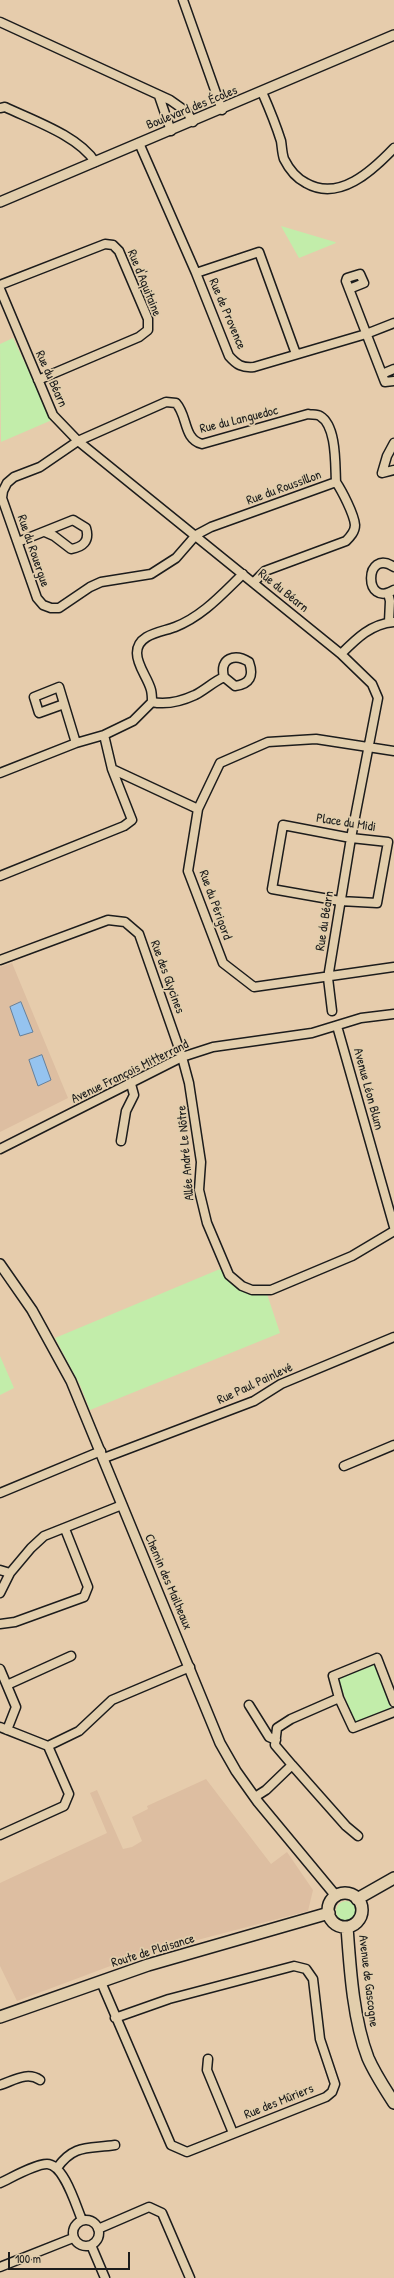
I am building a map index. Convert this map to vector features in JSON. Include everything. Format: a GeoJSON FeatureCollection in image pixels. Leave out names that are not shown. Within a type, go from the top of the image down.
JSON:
{"type":"FeatureCollection","features":[{"type":"Feature","properties":{"kind":"main road"},"geometry":{"type":"LineString","coordinates":[[359,1902],[370,1893],[394,1878]]}},
{"type":"Feature","properties":{"kind":"main road"},"geometry":{"type":"LineString","coordinates":[[349,1894],[359,1902],[360,1918],[355,1924],[347,1927],[338,1925],[331,1918],[330,1902],[336,1896],[349,1894]]}},
{"type":"Feature","properties":{"kind":"main road","name":"Route de Plaisance"},"geometry":{"type":"LineString","coordinates":[[0,2017],[148,1965],[316,1919],[331,1918]]}},
{"type":"Feature","properties":{"kind":"main road","name":"Avenue de Gascogne"},"geometry":{"type":"LineString","coordinates":[[347,1927],[358,2019],[362,2040],[377,2076],[394,2103]]}},
{"type":"Feature","properties":{"kind":"street"},"geometry":{"type":"LineString","coordinates":[[183,0],[222,110]]}},
{"type":"Feature","properties":{"kind":"street"},"geometry":{"type":"LineString","coordinates":[[0,22],[159,96],[187,112],[193,122]]}},
{"type":"Feature","properties":{"kind":"street","name":"Boulevard des Écoles"},"geometry":{"type":"LineString","coordinates":[[0,202],[139,143],[222,110],[394,35]]}},
{"type":"Feature","properties":{"kind":"street"},"geometry":{"type":"LineString","coordinates":[[262,92],[281,142],[284,158],[293,174],[312,187],[320,190],[336,189],[358,179],[394,148]]}},
{"type":"Feature","properties":{"kind":"street"},"geometry":{"type":"LineString","coordinates":[[159,96],[170,131]]}},
{"type":"Feature","properties":{"kind":"street"},"geometry":{"type":"LineString","coordinates":[[0,108],[5,107],[70,139],[85,150],[95,162]]}},
{"type":"Feature","properties":{"kind":"street","name":"Rue de Provence"},"geometry":{"type":"LineString","coordinates":[[139,143],[196,273],[229,356],[236,364],[244,368],[254,367],[366,334],[394,323]]}},
{"type":"Feature","properties":{"kind":"street","name":"Rue d'Aquitaine"},"geometry":{"type":"LineString","coordinates":[[0,285],[105,244],[113,245],[119,251],[148,319],[148,330],[139,337],[38,380]]}},
{"type":"Feature","properties":{"kind":"street"},"geometry":{"type":"LineString","coordinates":[[196,273],[259,252],[296,354]]}},
{"type":"Feature","properties":{"kind":"street","name":"Rue du Béarn"},"geometry":{"type":"LineString","coordinates":[[0,289],[53,415],[78,441],[254,582],[341,654],[372,684],[378,698],[351,838],[328,978],[332,1011]]}},
{"type":"Feature","properties":{"kind":"street"},"geometry":{"type":"LineString","coordinates":[[349,289],[386,383],[394,381]]}},
{"type":"Feature","properties":{"kind":"street"},"geometry":{"type":"LineString","coordinates":[[382,374],[394,369]]}},
{"type":"Feature","properties":{"kind":"street","name":"Rue du Languedoc"},"geometry":{"type":"LineString","coordinates":[[78,441],[166,402],[176,403],[181,409],[190,437],[194,442],[202,444],[308,414],[320,416],[327,423],[334,443],[336,482]]}},
{"type":"Feature","properties":{"kind":"street","name":"Rue du Rouergue"},"geometry":{"type":"LineString","coordinates":[[78,441],[52,460],[14,477],[8,482],[3,491],[2,498],[37,598],[43,605],[51,608],[59,608],[90,587],[101,582],[151,574],[176,558],[196,535]]}},
{"type":"Feature","properties":{"kind":"street"},"geometry":{"type":"LineString","coordinates":[[394,443],[387,456],[382,473],[394,470]]}},
{"type":"Feature","properties":{"kind":"street","name":"Rue du Roussillon"},"geometry":{"type":"LineString","coordinates":[[196,535],[211,527],[336,482],[342,491],[355,525],[353,534],[346,541],[265,571],[254,582]]}},
{"type":"Feature","properties":{"kind":"street"},"geometry":{"type":"LineString","coordinates":[[18,542],[73,520],[86,528],[88,535],[85,543],[78,548],[71,548],[45,532]]}},
{"type":"Feature","properties":{"kind":"street"},"geometry":{"type":"LineString","coordinates":[[341,654],[361,633],[384,622],[392,622],[390,601],[391,591],[381,593],[374,588],[370,577],[373,569],[380,564],[388,564],[394,567]]}},
{"type":"Feature","properties":{"kind":"street"},"geometry":{"type":"LineString","coordinates":[[0,773],[76,743],[104,735],[133,721],[152,702],[151,690],[141,667],[137,652],[140,643],[147,637],[177,627],[203,612],[243,574]]}},
{"type":"Feature","properties":{"kind":"street"},"geometry":{"type":"LineString","coordinates":[[152,702],[164,704],[195,695],[212,682],[224,677]]}},
{"type":"Feature","properties":{"kind":"street"},"geometry":{"type":"LineString","coordinates":[[64,704],[76,743]]}},
{"type":"Feature","properties":{"kind":"street"},"geometry":{"type":"LineString","coordinates":[[0,876],[124,826],[132,820],[112,769],[104,735]]}},
{"type":"Feature","properties":{"kind":"street","name":"Rue du Périgord"},"geometry":{"type":"LineString","coordinates":[[394,751],[316,740],[268,742],[220,763],[198,809],[188,871],[223,963],[254,987],[328,978],[394,967]]}},
{"type":"Feature","properties":{"kind":"street"},"geometry":{"type":"LineString","coordinates":[[112,769],[198,809]]}},
{"type":"Feature","properties":{"kind":"street","name":"Place du Midi"},"geometry":{"type":"LineString","coordinates":[[283,825],[351,838],[388,842],[378,903],[340,901],[272,889],[283,825]]}},
{"type":"Feature","properties":{"kind":"street","name":"Rue des Glycines"},"geometry":{"type":"LineString","coordinates":[[0,960],[108,920],[125,922],[138,934],[182,1057]]}},
{"type":"Feature","properties":{"kind":"street","name":"Avenue François Mitterrand"},"geometry":{"type":"LineString","coordinates":[[0,1150],[182,1057],[213,1048],[312,1033],[361,1018],[394,1014]]}},
{"type":"Feature","properties":{"kind":"street","name":"Avenue Léon Blum"},"geometry":{"type":"LineString","coordinates":[[337,1026],[394,1227]]}},
{"type":"Feature","properties":{"kind":"street","name":"Allée André Le Nôtre"},"geometry":{"type":"LineString","coordinates":[[182,1057],[192,1095],[201,1162],[199,1190],[206,1223],[224,1266],[234,1280],[252,1290],[271,1290],[352,1256],[394,1231]]}},
{"type":"Feature","properties":{"kind":"street"},"geometry":{"type":"LineString","coordinates":[[121,1141],[126,1112],[134,1095],[130,1084]]}},
{"type":"Feature","properties":{"kind":"street","name":"Chemin des Mailheaux"},"geometry":{"type":"LineString","coordinates":[[0,1264],[32,1310],[64,1368],[102,1454],[220,1742],[236,1771],[255,1797],[336,1896]]}},
{"type":"Feature","properties":{"kind":"street","name":"Rue Paul Painlevé"},"geometry":{"type":"LineString","coordinates":[[0,1493],[102,1454],[254,1401],[281,1384],[394,1338]]}},
{"type":"Feature","properties":{"kind":"street"},"geometry":{"type":"LineString","coordinates":[[344,1466],[394,1444]]}},
{"type":"Feature","properties":{"kind":"street"},"geometry":{"type":"LineString","coordinates":[[0,1593],[10,1573],[31,1548],[44,1536],[66,1529],[122,1505]]}},
{"type":"Feature","properties":{"kind":"street"},"geometry":{"type":"LineString","coordinates":[[0,1624],[15,1622],[84,1597],[88,1587],[66,1529]]}},
{"type":"Feature","properties":{"kind":"street"},"geometry":{"type":"LineString","coordinates":[[0,1570],[10,1573]]}},
{"type":"Feature","properties":{"kind":"street"},"geometry":{"type":"LineString","coordinates":[[6,1685],[71,1656]]}},
{"type":"Feature","properties":{"kind":"street"},"geometry":{"type":"LineString","coordinates":[[394,1702],[377,1658],[333,1676],[339,1698],[353,1728],[394,1712]]}},
{"type":"Feature","properties":{"kind":"street"},"geometry":{"type":"LineString","coordinates":[[48,1746],[79,1730],[112,1700],[190,1667]]}},
{"type":"Feature","properties":{"kind":"street"},"geometry":{"type":"LineString","coordinates":[[0,1669],[16,1707],[3,1728],[48,1746],[69,1794],[64,1806],[0,1835]]}},
{"type":"Feature","properties":{"kind":"street"},"geometry":{"type":"LineString","coordinates":[[339,1698],[291,1719],[277,1728],[275,1745],[346,1826],[358,1836]]}},
{"type":"Feature","properties":{"kind":"street"},"geometry":{"type":"LineString","coordinates":[[248,1705],[269,1737],[276,1740]]}},
{"type":"Feature","properties":{"kind":"street"},"geometry":{"type":"LineString","coordinates":[[255,1797],[266,1790],[292,1765]]}},
{"type":"Feature","properties":{"kind":"street","name":"Rue des Mûriers"},"geometry":{"type":"LineString","coordinates":[[101,1982],[115,2018],[171,2145],[187,2152],[326,2097],[335,2084],[320,2039],[313,1979],[306,1968],[294,1966],[169,1999],[115,2018]]}},
{"type":"Feature","properties":{"kind":"street"},"geometry":{"type":"LineString","coordinates":[[208,2059],[207,2070],[234,2133]]}},
{"type":"Feature","properties":{"kind":"street"},"geometry":{"type":"LineString","coordinates":[[0,2085],[24,2076],[34,2076],[40,2080]]}},
{"type":"Feature","properties":{"kind":"street"},"geometry":{"type":"LineString","coordinates":[[58,2168],[67,2155],[76,2150],[115,2145]]}},
{"type":"Feature","properties":{"kind":"street"},"geometry":{"type":"LineString","coordinates":[[0,2183],[42,2165],[47,2164],[58,2168],[82,2220]]}},
{"type":"Feature","properties":{"kind":"street"},"geometry":{"type":"LineString","coordinates":[[98,2229],[149,2207],[162,2213],[190,2278]]}},
{"type":"Feature","properties":{"kind":"street"},"geometry":{"type":"LineString","coordinates":[[82,2220],[90,2220],[98,2229],[97,2240],[91,2245],[83,2246],[74,2238],[73,2230],[82,2220]]}},
{"type":"Feature","properties":{"kind":"street"},"geometry":{"type":"LineString","coordinates":[[0,2267],[74,2238]]}},
{"type":"Feature","properties":{"kind":"street"},"geometry":{"type":"LineString","coordinates":[[91,2245],[105,2278]]}},
{"type":"Feature","properties":{"kind":"shaded area"},"geometry":{"type":"Polygon","coordinates":[[[12,963],[68,1098],[0,1132],[0,967],[12,963]]]}},
{"type":"Feature","properties":{"kind":"shaded area"},"geometry":{"type":"Polygon","coordinates":[[[206,1779],[271,1864],[287,1852],[313,1890],[308,1911],[186,1943],[185,1940],[180,1941],[180,1945],[129,1961],[122,1956],[117,1958],[113,1965],[17,2001],[0,1966],[0,1883],[107,1833],[90,1793],[97,1790],[123,1849],[132,1847],[142,1841],[132,1817],[148,1809],[147,1806],[206,1779]]]}},
{"type":"Feature","properties":{"kind":"green space"},"geometry":{"type":"Polygon","coordinates":[[[281,226],[335,242],[336,243],[299,258],[281,226]]]}},
{"type":"Feature","properties":{"kind":"green space"},"geometry":{"type":"Polygon","coordinates":[[[13,338],[52,420],[1,442],[0,344],[13,338]]]}},
{"type":"Feature","properties":{"kind":"green space"},"geometry":{"type":"Polygon","coordinates":[[[220,1269],[229,1280],[240,1288],[252,1293],[267,1294],[280,1333],[90,1410],[80,1385],[55,1338],[220,1269]]]}},
{"type":"Feature","properties":{"kind":"green space"},"geometry":{"type":"Polygon","coordinates":[[[0,1356],[14,1388],[0,1395],[0,1356]]]}},
{"type":"Feature","properties":{"kind":"green space"},"geometry":{"type":"Polygon","coordinates":[[[375,1664],[391,1708],[355,1723],[338,1679],[375,1664]]]}},
{"type":"Feature","properties":{"kind":"green space"},"geometry":{"type":"Polygon","coordinates":[[[342,1901],[350,1901],[356,1907],[356,1915],[350,1921],[342,1921],[336,1915],[336,1907],[342,1901]]]}},
{"type":"Feature","properties":{"kind":"water"},"geometry":{"type":"Polygon","coordinates":[[[21,1002],[33,1032],[20,1036],[10,1007],[21,1002]]]}},
{"type":"Feature","properties":{"kind":"water"},"geometry":{"type":"Polygon","coordinates":[[[42,1055],[51,1080],[38,1086],[29,1060],[42,1055]]]}}]}
